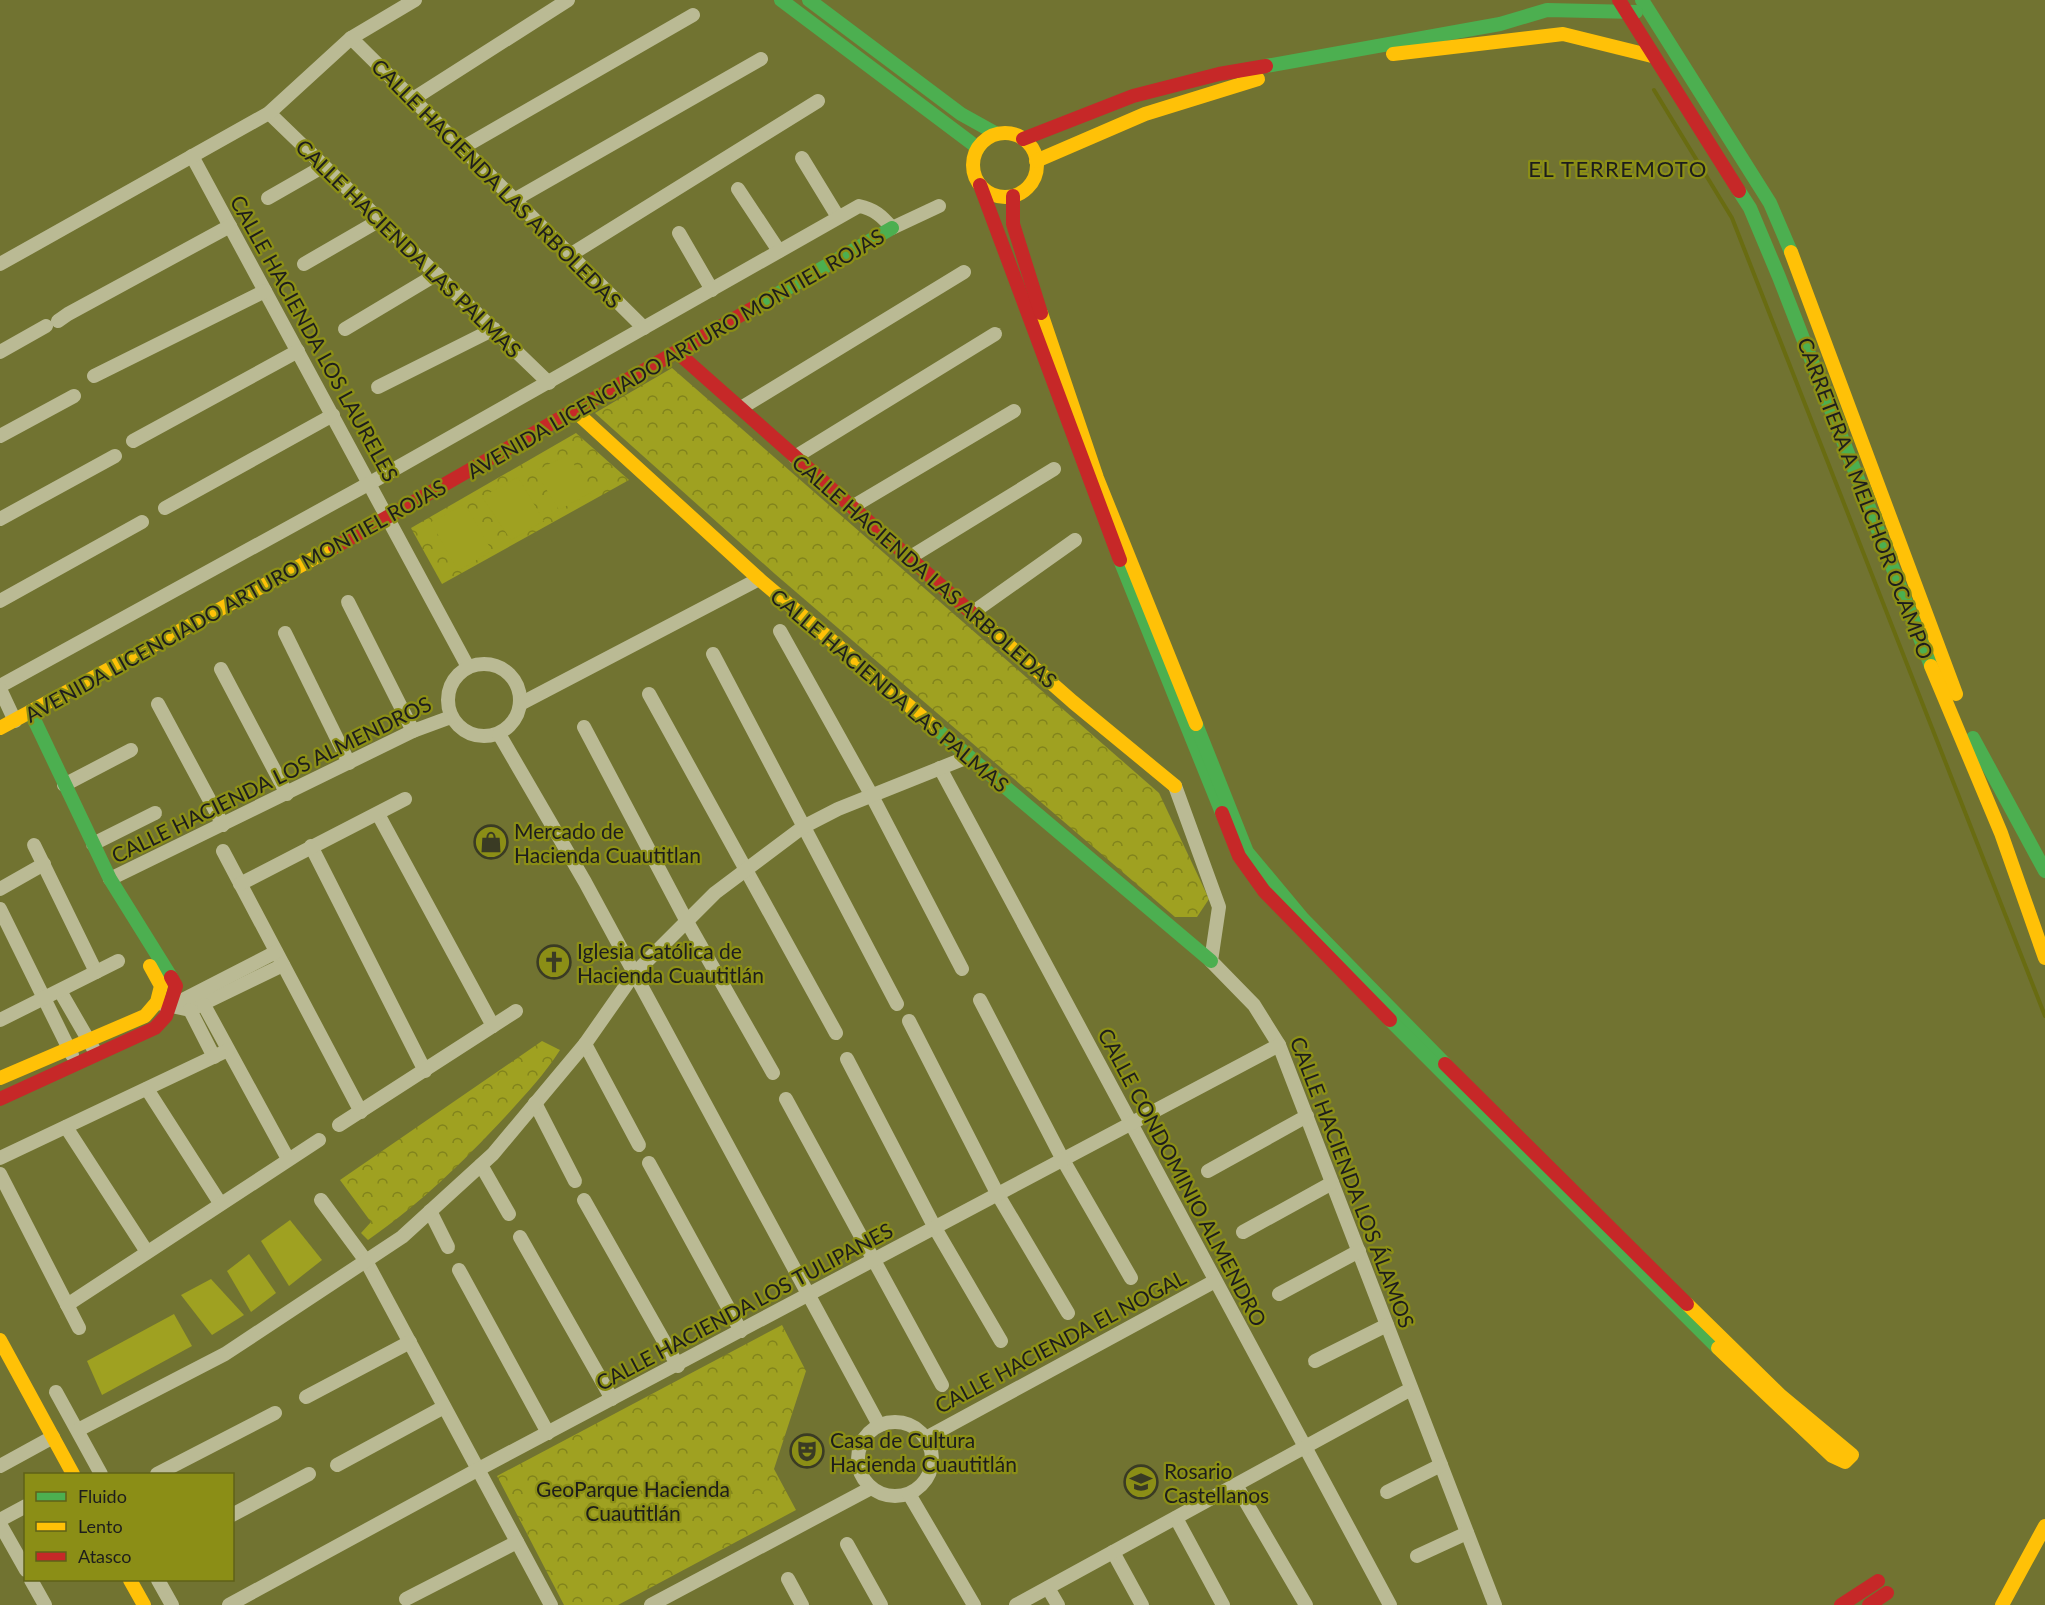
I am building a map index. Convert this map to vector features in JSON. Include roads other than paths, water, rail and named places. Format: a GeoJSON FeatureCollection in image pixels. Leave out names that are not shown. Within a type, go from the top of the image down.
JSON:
{"type":"FeatureCollection","features":[{"type":"Feature","properties":{"kind":"main road"},"geometry":{"type":"LineString","coordinates":[[781,0],[978,148]]}},
{"type":"Feature","properties":{"kind":"main road"},"geometry":{"type":"LineString","coordinates":[[809,0],[961,114],[997,134]]}},
{"type":"Feature","properties":{"kind":"main road"},"geometry":{"type":"LineString","coordinates":[[1525,18],[1546,0]]}},
{"type":"Feature","properties":{"kind":"main road","name":"CARRETERA A MELCHOR OCAMPO"},"geometry":{"type":"LineString","coordinates":[[1642,0],[1770,203],[1797,266],[1973,738],[2045,870]]}},
{"type":"Feature","properties":{"kind":"main road"},"geometry":{"type":"LineString","coordinates":[[1023,139],[1133,96],[1196,80],[1525,18],[1547,10],[1584,4],[1622,6],[1639,12],[1737,167],[1770,203]]}},
{"type":"Feature","properties":{"kind":"main road"},"geometry":{"type":"LineString","coordinates":[[1563,34],[1574,24],[1584,4]]}},
{"type":"Feature","properties":{"kind":"main road"},"geometry":{"type":"LineString","coordinates":[[1622,6],[1652,56]]}},
{"type":"Feature","properties":{"kind":"main road"},"geometry":{"type":"LineString","coordinates":[[1036,161],[1084,137],[1174,102],[1259,79],[1389,55],[1563,34],[1652,56]]}},
{"type":"Feature","properties":{"kind":"main road","name":"CARRETERA A MELCHOR OCAMPO"},"geometry":{"type":"LineString","coordinates":[[1652,56],[1754,218],[1961,743],[2001,833],[2045,958]]}},
{"type":"Feature","properties":{"kind":"main road"},"geometry":{"type":"LineString","coordinates":[[980,185],[995,195],[1013,196],[1028,187],[1036,170],[1036,161],[1034,153],[1023,139],[1006,133],[988,138],[978,148],[973,169],[1089,482],[1239,856],[1264,891],[1550,1185],[1746,1377],[1832,1456],[1845,1462],[1852,1455],[1828,1439],[1752,1371],[1634,1248],[1381,1000],[1270,886],[1247,852],[1097,478],[1022,257],[1013,224],[1013,196]]}},
{"type":"Feature","properties":{"kind":"main road","name":"AVENIDA LICENCIADO ARTURO MONTIEL ROJAS"},"geometry":{"type":"LineString","coordinates":[[0,728],[388,518],[576,412],[892,228]]}},
{"type":"Feature","properties":{"kind":"main road","name":"CALLE HACIENDA LAS ARBOLEDAS"},"geometry":{"type":"LineString","coordinates":[[678,353],[1073,702],[1175,786]]}},
{"type":"Feature","properties":{"kind":"main road","name":"CALLE HACIENDA LAS PALMAS"},"geometry":{"type":"LineString","coordinates":[[576,412],[759,579],[1211,961]]}},
{"type":"Feature","properties":{"kind":"main road"},"geometry":{"type":"LineString","coordinates":[[0,1099],[155,1028],[164,1004],[161,986],[113,893],[110,879],[31,713]]}},
{"type":"Feature","properties":{"kind":"main road"},"geometry":{"type":"LineString","coordinates":[[0,1078],[145,1016],[164,1004]]}},
{"type":"Feature","properties":{"kind":"main road"},"geometry":{"type":"LineString","coordinates":[[0,1340],[72,1473]]}},
{"type":"Feature","properties":{"kind":"main road"},"geometry":{"type":"LineString","coordinates":[[2002,1605],[2045,1526]]}},
{"type":"Feature","properties":{"kind":"main road"},"geometry":{"type":"LineString","coordinates":[[131,1581],[144,1605]]}},
{"type":"Feature","properties":{"kind":"main road"},"geometry":{"type":"LineString","coordinates":[[1841,1605],[1878,1581]]}},
{"type":"Feature","properties":{"kind":"main road"},"geometry":{"type":"LineString","coordinates":[[1869,1605],[1887,1593]]}},
{"type":"Feature","properties":{"kind":"street"},"geometry":{"type":"LineString","coordinates":[[0,264],[269,112],[351,38],[415,0]]}},
{"type":"Feature","properties":{"kind":"street"},"geometry":{"type":"LineString","coordinates":[[413,99],[568,0]]}},
{"type":"Feature","properties":{"kind":"street"},"geometry":{"type":"LineString","coordinates":[[462,148],[693,15]]}},
{"type":"Feature","properties":{"kind":"street","name":"CALLE HACIENDA LAS ARBOLEDAS"},"geometry":{"type":"LineString","coordinates":[[351,38],[644,328]]}},
{"type":"Feature","properties":{"kind":"street"},"geometry":{"type":"LineString","coordinates":[[514,200],[761,59]]}},
{"type":"Feature","properties":{"kind":"street"},"geometry":{"type":"LineString","coordinates":[[570,255],[818,101]]}},
{"type":"Feature","properties":{"kind":"street","name":"CALLE HACIENDA LAS PALMAS"},"geometry":{"type":"LineString","coordinates":[[269,112],[549,382]]}},
{"type":"Feature","properties":{"kind":"street","name":"CALLE HACIENDA LOS LAURELES"},"geometry":{"type":"LineString","coordinates":[[192,156],[468,667]]}},
{"type":"Feature","properties":{"kind":"street"},"geometry":{"type":"LineString","coordinates":[[802,158],[838,217]]}},
{"type":"Feature","properties":{"kind":"street"},"geometry":{"type":"LineString","coordinates":[[268,198],[324,166]]}},
{"type":"Feature","properties":{"kind":"street"},"geometry":{"type":"LineString","coordinates":[[738,189],[779,251]]}},
{"type":"Feature","properties":{"kind":"street","name":"AVENIDA LICENCIADO ARTURO MONTIEL ROJAS"},"geometry":{"type":"LineString","coordinates":[[0,688],[370,483],[859,206],[870,208],[892,228]]}},
{"type":"Feature","properties":{"kind":"street"},"geometry":{"type":"LineString","coordinates":[[892,228],[939,206]]}},
{"type":"Feature","properties":{"kind":"street"},"geometry":{"type":"LineString","coordinates":[[303,264],[380,220]]}},
{"type":"Feature","properties":{"kind":"street"},"geometry":{"type":"LineString","coordinates":[[0,351],[230,226]]}},
{"type":"Feature","properties":{"kind":"street"},"geometry":{"type":"LineString","coordinates":[[679,233],[712,290]]}},
{"type":"Feature","properties":{"kind":"street"},"geometry":{"type":"LineString","coordinates":[[741,408],[964,272]]}},
{"type":"Feature","properties":{"kind":"street"},"geometry":{"type":"LineString","coordinates":[[345,329],[437,274]]}},
{"type":"Feature","properties":{"kind":"street"},"geometry":{"type":"LineString","coordinates":[[94,376],[265,291]]}},
{"type":"Feature","properties":{"kind":"street"},"geometry":{"type":"LineString","coordinates":[[378,387],[494,329]]}},
{"type":"Feature","properties":{"kind":"street"},"geometry":{"type":"LineString","coordinates":[[795,457],[995,334]]}},
{"type":"Feature","properties":{"kind":"street"},"geometry":{"type":"LineString","coordinates":[[133,441],[298,351]]}},
{"type":"Feature","properties":{"kind":"street"},"geometry":{"type":"LineString","coordinates":[[0,436],[74,396]]}},
{"type":"Feature","properties":{"kind":"street"},"geometry":{"type":"LineString","coordinates":[[852,507],[1014,411]]}},
{"type":"Feature","properties":{"kind":"street"},"geometry":{"type":"LineString","coordinates":[[165,508],[333,415]]}},
{"type":"Feature","properties":{"kind":"street"},"geometry":{"type":"LineString","coordinates":[[0,519],[115,456]]}},
{"type":"Feature","properties":{"kind":"street"},"geometry":{"type":"LineString","coordinates":[[909,558],[1054,469]]}},
{"type":"Feature","properties":{"kind":"street"},"geometry":{"type":"LineString","coordinates":[[0,601],[142,522]]}},
{"type":"Feature","properties":{"kind":"street"},"geometry":{"type":"LineString","coordinates":[[972,613],[1075,540]]}},
{"type":"Feature","properties":{"kind":"street"},"geometry":{"type":"LineString","coordinates":[[520,704],[759,579]]}},
{"type":"Feature","properties":{"kind":"street"},"geometry":{"type":"LineString","coordinates":[[348,602],[413,731]]}},
{"type":"Feature","properties":{"kind":"street"},"geometry":{"type":"LineString","coordinates":[[780,631],[872,796],[963,969]]}},
{"type":"Feature","properties":{"kind":"street"},"geometry":{"type":"LineString","coordinates":[[285,633],[349,763]]}},
{"type":"Feature","properties":{"kind":"street"},"geometry":{"type":"LineString","coordinates":[[713,654],[897,1004]]}},
{"type":"Feature","properties":{"kind":"street"},"geometry":{"type":"LineString","coordinates":[[490,664],[500,667],[516,682],[520,704],[514,721],[499,734],[477,736],[457,726],[451,717],[447,703],[449,688],[456,676],[468,667],[490,664]]}},
{"type":"Feature","properties":{"kind":"street"},"geometry":{"type":"LineString","coordinates":[[221,669],[286,794]]}},
{"type":"Feature","properties":{"kind":"street"},"geometry":{"type":"LineString","coordinates":[[0,688],[15,721]]}},
{"type":"Feature","properties":{"kind":"street"},"geometry":{"type":"LineString","coordinates":[[649,694],[836,1033]]}},
{"type":"Feature","properties":{"kind":"street"},"geometry":{"type":"LineString","coordinates":[[158,704],[223,825]]}},
{"type":"Feature","properties":{"kind":"street","name":"CALLE HACIENDA LOS ALMENDROS"},"geometry":{"type":"LineString","coordinates":[[110,879],[413,731],[451,717]]}},
{"type":"Feature","properties":{"kind":"street"},"geometry":{"type":"LineString","coordinates":[[584,727],[686,920],[773,1073]]}},
{"type":"Feature","properties":{"kind":"street"},"geometry":{"type":"LineString","coordinates":[[499,734],[585,882],[879,1425]]}},
{"type":"Feature","properties":{"kind":"street"},"geometry":{"type":"LineString","coordinates":[[64,784],[132,750]]}},
{"type":"Feature","properties":{"kind":"street"},"geometry":{"type":"LineString","coordinates":[[78,1430],[225,1354],[402,1236],[481,1165],[585,1044],[634,974],[715,892],[803,827],[968,757]]}},
{"type":"Feature","properties":{"kind":"street","name":"CALLE CONDOMINIO ALMENDRO"},"geometry":{"type":"LineString","coordinates":[[940,768],[1390,1605]]}},
{"type":"Feature","properties":{"kind":"street"},"geometry":{"type":"LineString","coordinates":[[1175,786],[1219,908],[1211,961]]}},
{"type":"Feature","properties":{"kind":"street"},"geometry":{"type":"LineString","coordinates":[[240,884],[405,799]]}},
{"type":"Feature","properties":{"kind":"street"},"geometry":{"type":"LineString","coordinates":[[93,844],[155,813]]}},
{"type":"Feature","properties":{"kind":"street"},"geometry":{"type":"LineString","coordinates":[[378,814],[493,1026]]}},
{"type":"Feature","properties":{"kind":"street"},"geometry":{"type":"LineString","coordinates":[[34,845],[96,972]]}},
{"type":"Feature","properties":{"kind":"street"},"geometry":{"type":"LineString","coordinates":[[311,846],[425,1071]]}},
{"type":"Feature","properties":{"kind":"street"},"geometry":{"type":"LineString","coordinates":[[223,851],[361,1112]]}},
{"type":"Feature","properties":{"kind":"street"},"geometry":{"type":"LineString","coordinates":[[0,889],[44,864]]}},
{"type":"Feature","properties":{"kind":"street"},"geometry":{"type":"LineString","coordinates":[[0,909],[42,1000],[77,1064]]}},
{"type":"Feature","properties":{"kind":"street"},"geometry":{"type":"LineString","coordinates":[[164,1004],[217,982],[276,952]]}},
{"type":"Feature","properties":{"kind":"street"},"geometry":{"type":"LineString","coordinates":[[0,1020],[118,961]]}},
{"type":"Feature","properties":{"kind":"street","name":"CALLE HACIENDA LOS ÁLAMOS"},"geometry":{"type":"LineString","coordinates":[[1211,961],[1254,1005],[1279,1045],[1467,1533],[1490,1603]]}},
{"type":"Feature","properties":{"kind":"street"},"geometry":{"type":"LineString","coordinates":[[164,1004],[190,1010],[283,965]]}},
{"type":"Feature","properties":{"kind":"street"},"geometry":{"type":"LineString","coordinates":[[60,991],[97,1055]]}},
{"type":"Feature","properties":{"kind":"street"},"geometry":{"type":"LineString","coordinates":[[980,1000],[1063,1160],[1131,1278]]}},
{"type":"Feature","properties":{"kind":"street"},"geometry":{"type":"LineString","coordinates":[[204,1005],[288,1159]]}},
{"type":"Feature","properties":{"kind":"street"},"geometry":{"type":"LineString","coordinates":[[190,1010],[214,1057]]}},
{"type":"Feature","properties":{"kind":"street"},"geometry":{"type":"LineString","coordinates":[[339,1125],[516,1011]]}},
{"type":"Feature","properties":{"kind":"street"},"geometry":{"type":"LineString","coordinates":[[909,1021],[998,1195],[1068,1313]]}},
{"type":"Feature","properties":{"kind":"street"},"geometry":{"type":"LineString","coordinates":[[585,1044],[639,1145]]}},
{"type":"Feature","properties":{"kind":"street","name":"CALLE HACIENDA LOS TULIPANES"},"geometry":{"type":"LineString","coordinates":[[229,1605],[477,1470],[678,1366],[1279,1045]]}},
{"type":"Feature","properties":{"kind":"street"},"geometry":{"type":"LineString","coordinates":[[0,1158],[228,1050]]}},
{"type":"Feature","properties":{"kind":"street"},"geometry":{"type":"LineString","coordinates":[[847,1059],[935,1228],[1000,1341]]}},
{"type":"Feature","properties":{"kind":"street"},"geometry":{"type":"LineString","coordinates":[[147,1089],[220,1203]]}},
{"type":"Feature","properties":{"kind":"street"},"geometry":{"type":"LineString","coordinates":[[786,1099],[942,1385]]}},
{"type":"Feature","properties":{"kind":"street"},"geometry":{"type":"LineString","coordinates":[[535,1103],[574,1181]]}},
{"type":"Feature","properties":{"kind":"street"},"geometry":{"type":"LineString","coordinates":[[1208,1171],[1307,1116]]}},
{"type":"Feature","properties":{"kind":"street"},"geometry":{"type":"LineString","coordinates":[[66,1127],[147,1252]]}},
{"type":"Feature","properties":{"kind":"street"},"geometry":{"type":"LineString","coordinates":[[67,1305],[319,1140]]}},
{"type":"Feature","properties":{"kind":"street"},"geometry":{"type":"LineString","coordinates":[[649,1163],[741,1331]]}},
{"type":"Feature","properties":{"kind":"street"},"geometry":{"type":"LineString","coordinates":[[481,1165],[509,1214]]}},
{"type":"Feature","properties":{"kind":"street"},"geometry":{"type":"LineString","coordinates":[[0,1174],[79,1328]]}},
{"type":"Feature","properties":{"kind":"street"},"geometry":{"type":"LineString","coordinates":[[1243,1232],[1332,1183]]}},
{"type":"Feature","properties":{"kind":"street"},"geometry":{"type":"LineString","coordinates":[[321,1200],[366,1261],[550,1605]]}},
{"type":"Feature","properties":{"kind":"street"},"geometry":{"type":"LineString","coordinates":[[584,1200],[678,1366]]}},
{"type":"Feature","properties":{"kind":"street"},"geometry":{"type":"LineString","coordinates":[[430,1211],[448,1247]]}},
{"type":"Feature","properties":{"kind":"street"},"geometry":{"type":"LineString","coordinates":[[520,1237],[612,1399]]}},
{"type":"Feature","properties":{"kind":"street"},"geometry":{"type":"LineString","coordinates":[[1279,1294],[1359,1251]]}},
{"type":"Feature","properties":{"kind":"street"},"geometry":{"type":"LineString","coordinates":[[459,1270],[548,1433]]}},
{"type":"Feature","properties":{"kind":"street","name":"CALLE HACIENDA EL NOGAL"},"geometry":{"type":"LineString","coordinates":[[926,1438],[1215,1281]]}},
{"type":"Feature","properties":{"kind":"street"},"geometry":{"type":"LineString","coordinates":[[1315,1361],[1387,1325]]}},
{"type":"Feature","properties":{"kind":"street"},"geometry":{"type":"LineString","coordinates":[[306,1397],[410,1342]]}},
{"type":"Feature","properties":{"kind":"street"},"geometry":{"type":"LineString","coordinates":[[1016,1605],[1411,1389]]}},
{"type":"Feature","properties":{"kind":"street"},"geometry":{"type":"LineString","coordinates":[[56,1392],[100,1473]]}},
{"type":"Feature","properties":{"kind":"street"},"geometry":{"type":"LineString","coordinates":[[338,1465],[444,1407]]}},
{"type":"Feature","properties":{"kind":"street"},"geometry":{"type":"LineString","coordinates":[[159,1473],[275,1413]]}},
{"type":"Feature","properties":{"kind":"street"},"geometry":{"type":"LineString","coordinates":[[896,1422],[913,1426],[926,1438],[931,1450],[932,1463],[928,1476],[909,1494],[889,1496],[871,1488],[861,1476],[858,1462],[859,1447],[867,1434],[879,1425],[896,1422]]}},
{"type":"Feature","properties":{"kind":"street"},"geometry":{"type":"LineString","coordinates":[[0,1466],[53,1437]]}},
{"type":"Feature","properties":{"kind":"street"},"geometry":{"type":"LineString","coordinates":[[1387,1492],[1441,1465]]}},
{"type":"Feature","properties":{"kind":"street"},"geometry":{"type":"LineString","coordinates":[[234,1514],[309,1474]]}},
{"type":"Feature","properties":{"kind":"street"},"geometry":{"type":"LineString","coordinates":[[1236,1485],[1306,1605]]}},
{"type":"Feature","properties":{"kind":"street"},"geometry":{"type":"LineString","coordinates":[[651,1605],[871,1488]]}},
{"type":"Feature","properties":{"kind":"street"},"geometry":{"type":"LineString","coordinates":[[909,1494],[974,1605]]}},
{"type":"Feature","properties":{"kind":"street"},"geometry":{"type":"LineString","coordinates":[[24,1507],[0,1522],[24,1566]]}},
{"type":"Feature","properties":{"kind":"street"},"geometry":{"type":"LineString","coordinates":[[1176,1518],[1222,1605]]}},
{"type":"Feature","properties":{"kind":"street"},"geometry":{"type":"LineString","coordinates":[[1417,1556],[1467,1533]]}},
{"type":"Feature","properties":{"kind":"street"},"geometry":{"type":"LineString","coordinates":[[406,1599],[517,1542]]}},
{"type":"Feature","properties":{"kind":"street"},"geometry":{"type":"LineString","coordinates":[[848,1544],[881,1605]]}},
{"type":"Feature","properties":{"kind":"street"},"geometry":{"type":"LineString","coordinates":[[1113,1552],[1142,1605]]}},
{"type":"Feature","properties":{"kind":"street"},"geometry":{"type":"LineString","coordinates":[[788,1579],[802,1605]]}},
{"type":"Feature","properties":{"kind":"street"},"geometry":{"type":"LineString","coordinates":[[32,1581],[45,1605]]}},
{"type":"Feature","properties":{"kind":"street"},"geometry":{"type":"LineString","coordinates":[[159,1581],[172,1605]]}},
{"type":"Feature","properties":{"kind":"street"},"geometry":{"type":"LineString","coordinates":[[1048,1588],[1058,1605]]}},
{"type":"Feature","properties":{"kind":"waterway"},"geometry":{"type":"LineString","coordinates":[[1654,90],[1732,218],[2045,1016]]}},
{"type":"Feature","properties":{"kind":"place","name":"Mercado de Hacienda Cuautitlan"},"geometry":{"type":"Point","coordinates":[491,842]}},
{"type":"Feature","properties":{"kind":"place","name":"Iglesia Católica de Hacienda Cuautitlán"},"geometry":{"type":"Point","coordinates":[554,962]}},
{"type":"Feature","properties":{"kind":"place","name":"Casa de Cultura Hacienda Cuautitlán"},"geometry":{"type":"Point","coordinates":[807,1451]}},
{"type":"Feature","properties":{"kind":"place","name":"Rosario Castellanos"},"geometry":{"type":"Point","coordinates":[1141,1482]}},
{"type":"Feature","properties":{"kind":"district","name":"EL TERREMOTO"},"geometry":{"type":"Point","coordinates":[1618,168]}},
{"type":"Feature","properties":{"kind":"park label","name":"GeoParque Hacienda Cuautitlán"},"geometry":{"type":"Point","coordinates":[633,1500]}}]}
